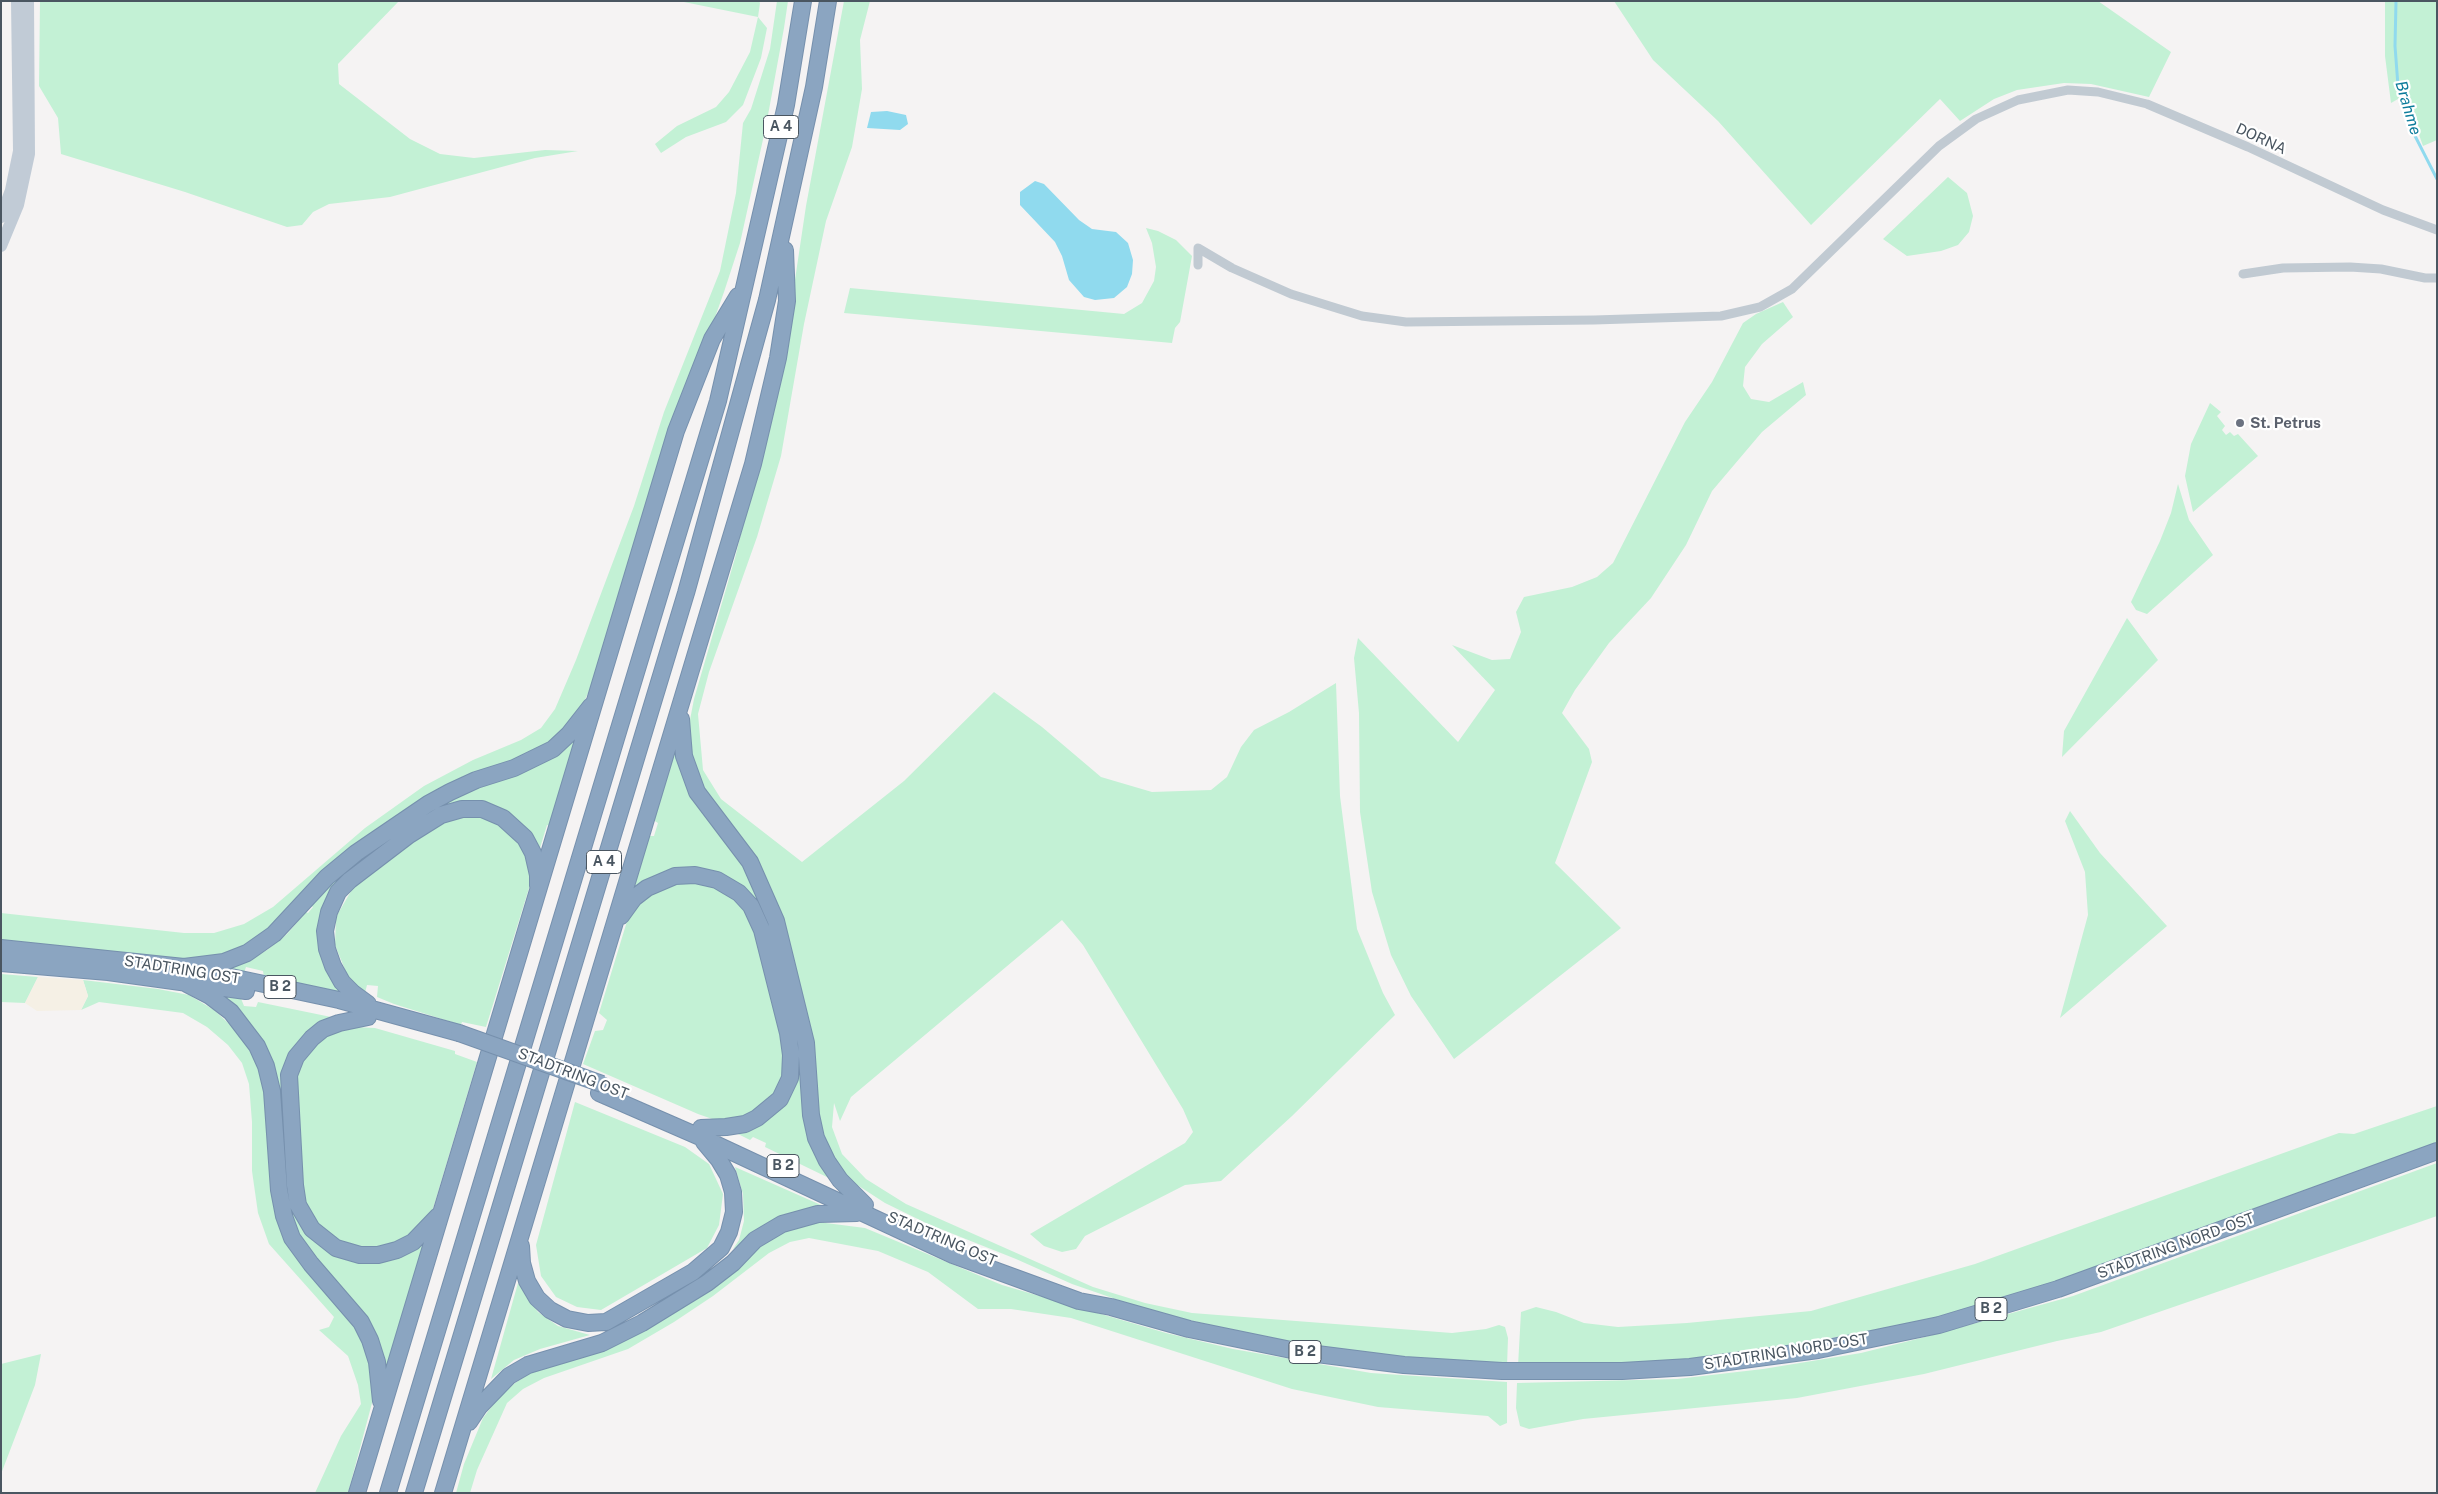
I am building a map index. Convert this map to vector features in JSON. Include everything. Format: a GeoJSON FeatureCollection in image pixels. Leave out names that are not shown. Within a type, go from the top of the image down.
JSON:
{"type":"FeatureCollection","features":[{"type":"Feature","properties":{"kind":"highway","name":"A 4"},"geometry":{"type":"LineString","coordinates":[[388,1493],[718,401],[786,104],[803,1]]}},
{"type":"Feature","properties":{"kind":"highway","name":"A 4"},"geometry":{"type":"LineString","coordinates":[[414,1493],[686,593],[768,300],[814,87],[828,1]]}},
{"type":"Feature","properties":{"kind":"highway"},"geometry":{"type":"LineString","coordinates":[[443,1493],[753,464],[778,358],[787,301],[784,227]]}},
{"type":"Feature","properties":{"kind":"highway"},"geometry":{"type":"LineString","coordinates":[[357,1493],[598,696],[676,431],[712,339],[747,281]]}},
{"type":"Feature","properties":{"kind":"highway"},"geometry":{"type":"LineString","coordinates":[[184,975],[247,953],[274,934],[334,871],[428,804],[476,780],[536,759],[553,749],[574,728],[598,696]]}},
{"type":"Feature","properties":{"kind":"highway"},"geometry":{"type":"LineString","coordinates":[[682,704],[682,737],[689,774],[710,812],[750,862],[776,921],[806,1043],[811,1115],[816,1138],[827,1161],[863,1209]]}},
{"type":"Feature","properties":{"kind":"highway"},"geometry":{"type":"LineString","coordinates":[[442,1210],[426,1230],[413,1242],[397,1250],[378,1255],[360,1255],[336,1248],[312,1229],[298,1205],[295,1185],[289,1075],[296,1057],[312,1038],[323,1029],[372,1013],[342,982],[333,966],[325,931],[329,912],[338,892],[350,880],[409,835],[441,815],[462,809],[482,809],[504,818],[525,838],[533,852],[538,875],[538,895]]}},
{"type":"Feature","properties":{"kind":"highway"},"geometry":{"type":"LineString","coordinates":[[520,1237],[522,1263],[527,1281],[537,1298],[550,1310],[567,1318],[588,1323],[606,1322],[693,1272],[721,1248],[729,1232],[734,1212],[733,1192],[728,1175],[700,1132],[745,1124],[757,1118],[780,1099],[790,1078],[792,1055],[788,1033],[762,930],[750,906],[739,893],[718,880],[695,874],[675,876],[647,888],[634,898],[615,926]]}},
{"type":"Feature","properties":{"kind":"highway","name":"STADTRING OST"},"geometry":{"type":"LineString","coordinates":[[1,948],[184,975],[372,1013],[458,1038],[601,1089],[700,1132]]}},
{"type":"Feature","properties":{"kind":"highway","name":"STADTRING OST"},"geometry":{"type":"LineString","coordinates":[[1,963],[184,975]]}},
{"type":"Feature","properties":{"kind":"highway"},"geometry":{"type":"LineString","coordinates":[[184,975],[231,1012],[257,1046],[266,1066],[272,1091],[279,1190],[284,1216],[292,1238],[311,1264],[361,1322],[370,1340],[381,1387],[381,1414]]}},
{"type":"Feature","properties":{"kind":"highway","name":"B 2"},"geometry":{"type":"LineString","coordinates":[[700,1132],[863,1209]]}},
{"type":"Feature","properties":{"kind":"highway","name":"STADTRING NORD-OST"},"geometry":{"type":"LineString","coordinates":[[1111,1307],[1189,1329],[1245,1341],[1301,1352],[1404,1365],[1548,1373],[1622,1371],[1750,1360],[1818,1350],[1938,1325],[2058,1289],[2437,1151]]}},
{"type":"Feature","properties":{"kind":"highway"},"geometry":{"type":"LineString","coordinates":[[459,1439],[479,1407],[509,1376],[528,1365],[602,1343],[642,1323],[707,1283],[734,1263],[755,1240],[782,1224],[818,1214],[863,1209]]}},
{"type":"Feature","properties":{"kind":"highway","name":"STADTRING OST"},"geometry":{"type":"LineString","coordinates":[[863,1209],[1081,1293],[1111,1307]]}},
{"type":"Feature","properties":{"kind":"main road"},"geometry":{"type":"LineString","coordinates":[[1,217],[11,190],[19,151],[17,1]]}},
{"type":"Feature","properties":{"kind":"main road"},"geometry":{"type":"LineString","coordinates":[[1,246],[18,205],[29,154],[28,1]]}},
{"type":"Feature","properties":{"kind":"street","name":"DORNA"},"geometry":{"type":"LineString","coordinates":[[1198,265],[1198,248],[1232,268],[1298,296],[1362,316],[1406,322],[1567,321],[1721,316],[1760,307],[1792,289],[1939,146],[1976,119],[2018,100],[2068,90],[2098,92],[2147,104],[2240,143],[2384,210],[2437,230]]}},
{"type":"Feature","properties":{"kind":"street"},"geometry":{"type":"LineString","coordinates":[[2243,274],[2283,268],[2350,267],[2381,269],[2426,278],[2437,278]]}},
{"type":"Feature","properties":{"kind":"green space"},"geometry":{"type":"Polygon","coordinates":[[[40,1],[399,1],[338,64],[339,84],[410,139],[440,154],[474,158],[545,150],[578,151],[535,158],[390,197],[329,204],[313,212],[302,225],[287,227],[185,192],[61,154],[58,118],[39,86],[40,1]]]}},
{"type":"Feature","properties":{"kind":"green space"},"geometry":{"type":"Polygon","coordinates":[[[679,1],[759,1],[760,3],[758,17],[679,1]]]}},
{"type":"Feature","properties":{"kind":"green space"},"geometry":{"type":"Polygon","coordinates":[[[777,1],[788,1],[784,28],[766,126],[740,243],[630,556],[590,689],[580,710],[568,727],[533,754],[443,788],[259,942],[237,954],[183,961],[1,942],[1,913],[184,933],[214,933],[244,924],[273,907],[365,828],[424,786],[473,760],[521,740],[541,728],[555,709],[576,660],[634,506],[664,412],[720,271],[736,193],[743,123],[751,109],[770,49],[777,1]]]}},
{"type":"Feature","properties":{"kind":"green space"},"geometry":{"type":"Polygon","coordinates":[[[844,1],[870,1],[860,40],[862,89],[852,147],[826,221],[804,324],[781,456],[757,537],[709,672],[698,714],[703,770],[721,799],[802,862],[904,781],[994,692],[1042,727],[1101,777],[1152,792],[1211,790],[1227,777],[1241,747],[1254,730],[1289,712],[1336,683],[1340,796],[1357,929],[1383,993],[1395,1015],[1292,1116],[1221,1181],[1185,1185],[1085,1236],[1076,1249],[1062,1252],[1044,1246],[1030,1234],[1185,1143],[1193,1132],[1183,1109],[1083,945],[1062,920],[851,1097],[840,1121],[834,1103],[832,1127],[842,1154],[866,1179],[906,1204],[1093,1287],[1145,1303],[1192,1313],[1452,1333],[1486,1329],[1499,1325],[1505,1327],[1508,1338],[1507,1366],[1386,1357],[1310,1347],[1175,1317],[1124,1302],[1072,1284],[1016,1259],[928,1224],[885,1203],[848,1179],[832,1156],[821,1131],[816,1090],[784,930],[699,783],[692,762],[689,725],[694,699],[735,558],[783,360],[806,206],[844,1]]]}},
{"type":"Feature","properties":{"kind":"green space"},"geometry":{"type":"Polygon","coordinates":[[[1614,1],[2098,1],[2171,52],[2149,97],[2091,84],[2064,83],[2017,90],[1994,99],[1960,121],[1940,99],[1811,225],[1718,121],[1653,60],[1614,1]]]}},
{"type":"Feature","properties":{"kind":"green space"},"geometry":{"type":"Polygon","coordinates":[[[2385,1],[2437,1],[2437,140],[2423,146],[2405,95],[2391,103],[2385,56],[2385,1]]]}},
{"type":"Feature","properties":{"kind":"green space"},"geometry":{"type":"Polygon","coordinates":[[[758,17],[767,28],[761,58],[743,105],[726,122],[686,137],[661,153],[655,144],[677,126],[716,107],[729,92],[750,52],[758,17]]]}},
{"type":"Feature","properties":{"kind":"green space"},"geometry":{"type":"Polygon","coordinates":[[[1948,177],[1967,193],[1973,216],[1969,232],[1958,245],[1941,251],[1907,256],[1883,239],[1948,177]]]}},
{"type":"Feature","properties":{"kind":"green space"},"geometry":{"type":"Polygon","coordinates":[[[1146,228],[1158,231],[1176,240],[1192,256],[1180,322],[1175,328],[1172,343],[844,313],[850,288],[1124,314],[1142,303],[1154,281],[1156,267],[1152,243],[1146,228]]]}},
{"type":"Feature","properties":{"kind":"green space"},"geometry":{"type":"Polygon","coordinates":[[[1783,302],[1793,317],[1762,344],[1745,367],[1743,386],[1751,399],[1769,402],[1803,382],[1806,395],[1762,432],[1712,491],[1686,545],[1651,598],[1609,643],[1575,690],[1562,713],[1589,749],[1592,762],[1555,863],[1621,928],[1454,1059],[1411,996],[1391,955],[1372,892],[1360,812],[1359,713],[1354,658],[1358,638],[1458,742],[1495,690],[1452,645],[1492,660],[1510,659],[1521,632],[1516,612],[1524,597],[1572,587],[1597,577],[1613,563],[1685,422],[1712,382],[1743,323],[1756,314],[1783,302]]]}},
{"type":"Feature","properties":{"kind":"green space"},"geometry":{"type":"Polygon","coordinates":[[[2210,403],[2221,412],[2217,416],[2225,426],[2222,430],[2226,435],[2230,432],[2234,436],[2238,434],[2258,456],[2193,512],[2185,476],[2191,444],[2210,403]]]}},
{"type":"Feature","properties":{"kind":"green space"},"geometry":{"type":"Polygon","coordinates":[[[2178,484],[2189,520],[2213,555],[2147,614],[2136,610],[2131,602],[2160,541],[2171,513],[2178,484]]]}},
{"type":"Feature","properties":{"kind":"green space"},"geometry":{"type":"Polygon","coordinates":[[[2127,618],[2158,660],[2062,757],[2064,731],[2127,618]]]}},
{"type":"Feature","properties":{"kind":"green space"},"geometry":{"type":"Polygon","coordinates":[[[574,736],[579,740],[553,827],[547,825],[540,848],[519,822],[498,808],[441,808],[322,915],[345,994],[264,977],[263,971],[246,967],[244,973],[222,969],[242,963],[267,950],[287,934],[306,912],[308,913],[313,907],[310,905],[347,868],[435,805],[574,736]]]}},
{"type":"Feature","properties":{"kind":"green space"},"geometry":{"type":"Polygon","coordinates":[[[677,743],[762,896],[833,1180],[765,1147],[766,1143],[753,1137],[750,1140],[732,1131],[790,1093],[769,935],[733,881],[709,870],[684,868],[638,889],[633,886],[648,836],[654,836],[658,823],[653,820],[677,743]]]}},
{"type":"Feature","properties":{"kind":"green space"},"geometry":{"type":"Polygon","coordinates":[[[2070,811],[2100,853],[2167,926],[2060,1018],[2088,915],[2085,872],[2065,821],[2070,811]]]}},
{"type":"Feature","properties":{"kind":"green space"},"geometry":{"type":"Polygon","coordinates":[[[467,815],[483,816],[497,820],[520,841],[531,871],[530,885],[486,1027],[462,1022],[461,1025],[394,1004],[377,997],[378,986],[367,985],[365,993],[353,983],[346,972],[335,945],[336,917],[354,886],[447,819],[467,815]]]}},
{"type":"Feature","properties":{"kind":"green space"},"geometry":{"type":"Polygon","coordinates":[[[678,882],[710,883],[737,898],[755,928],[784,1048],[786,1070],[777,1092],[747,1117],[718,1121],[583,1064],[595,1031],[603,1030],[607,1020],[599,1013],[628,918],[639,903],[650,893],[678,882]]]}},
{"type":"Feature","properties":{"kind":"green space"},"geometry":{"type":"Polygon","coordinates":[[[1,974],[38,977],[25,1003],[1,1002],[1,974]]]}},
{"type":"Feature","properties":{"kind":"green space"},"geometry":{"type":"Polygon","coordinates":[[[83,980],[158,989],[189,995],[214,1010],[237,1031],[253,1053],[262,1072],[278,1213],[362,1335],[374,1378],[372,1403],[348,1493],[315,1493],[341,1436],[361,1404],[358,1385],[348,1356],[319,1330],[329,1327],[334,1317],[269,1244],[258,1213],[252,1171],[252,1122],[249,1084],[242,1063],[228,1045],[207,1027],[183,1013],[99,1002],[81,1010],[88,996],[83,980]]]}},
{"type":"Feature","properties":{"kind":"green space"},"geometry":{"type":"Polygon","coordinates":[[[214,992],[240,996],[244,1006],[256,1007],[258,1002],[336,1018],[292,1055],[290,1190],[341,1256],[427,1239],[386,1378],[318,1261],[300,1237],[290,1216],[284,1181],[274,1072],[214,992]]]}},
{"type":"Feature","properties":{"kind":"green space"},"geometry":{"type":"Polygon","coordinates":[[[356,1027],[375,1028],[455,1051],[455,1054],[477,1062],[432,1212],[427,1222],[394,1247],[355,1250],[321,1232],[301,1198],[293,1093],[302,1055],[326,1034],[356,1027]]]}},
{"type":"Feature","properties":{"kind":"green space"},"geometry":{"type":"Polygon","coordinates":[[[575,1102],[685,1147],[709,1164],[723,1194],[719,1225],[707,1248],[601,1310],[577,1307],[556,1297],[541,1276],[536,1245],[575,1102]]]}},
{"type":"Feature","properties":{"kind":"green space"},"geometry":{"type":"Polygon","coordinates":[[[2437,1106],[2437,1146],[2198,1233],[1962,1313],[1743,1355],[1675,1362],[1518,1366],[1521,1312],[1536,1307],[1556,1312],[1584,1323],[1618,1327],[1687,1323],[1811,1311],[1975,1264],[2339,1133],[2354,1134],[2437,1106]]]}},
{"type":"Feature","properties":{"kind":"green space"},"geometry":{"type":"Polygon","coordinates":[[[2437,1163],[2437,1216],[2101,1332],[1924,1374],[1797,1398],[1583,1419],[1529,1429],[1520,1426],[1516,1408],[1517,1383],[1677,1379],[1763,1369],[1861,1353],[2073,1296],[2437,1163]]]}},
{"type":"Feature","properties":{"kind":"green space"},"geometry":{"type":"Polygon","coordinates":[[[735,1167],[830,1209],[753,1236],[733,1249],[739,1240],[744,1221],[743,1194],[735,1167]]]}},
{"type":"Feature","properties":{"kind":"green space"},"geometry":{"type":"Polygon","coordinates":[[[818,1222],[865,1228],[1002,1285],[1166,1333],[1233,1349],[1371,1373],[1507,1382],[1507,1423],[1500,1426],[1488,1416],[1378,1407],[1292,1389],[1071,1318],[1011,1309],[978,1309],[928,1272],[878,1251],[809,1238],[790,1242],[769,1253],[713,1296],[628,1349],[544,1378],[523,1389],[507,1403],[477,1470],[470,1493],[456,1493],[464,1464],[483,1418],[498,1398],[515,1383],[532,1372],[555,1364],[750,1256],[766,1241],[792,1227],[818,1222]]]}},
{"type":"Feature","properties":{"kind":"green space"},"geometry":{"type":"Polygon","coordinates":[[[518,1283],[538,1312],[558,1326],[590,1335],[540,1349],[514,1360],[491,1379],[518,1283]]]}},
{"type":"Feature","properties":{"kind":"green space"},"geometry":{"type":"Polygon","coordinates":[[[41,1354],[35,1385],[1,1474],[1,1364],[41,1354]]]}},
{"type":"Feature","properties":{"kind":"sand"},"geometry":{"type":"Polygon","coordinates":[[[38,977],[83,980],[88,996],[81,1010],[37,1011],[25,1003],[38,977]]]}},
{"type":"Feature","properties":{"kind":"water"},"geometry":{"type":"Polygon","coordinates":[[[887,111],[906,115],[908,124],[900,130],[867,128],[871,112],[887,111]]]}},
{"type":"Feature","properties":{"kind":"water"},"geometry":{"type":"Polygon","coordinates":[[[1035,181],[1044,184],[1079,220],[1092,229],[1116,232],[1128,243],[1133,260],[1132,274],[1127,287],[1114,298],[1095,300],[1084,297],[1069,280],[1062,256],[1055,242],[1020,205],[1020,192],[1035,181]]]}},
{"type":"Feature","properties":{"kind":"waterway","name":"Brahme"},"geometry":{"type":"LineString","coordinates":[[2396,1],[2395,46],[2398,86],[2411,128],[2437,179]]}},
{"type":"Feature","properties":{"kind":"place","name":"St. Petrus"},"geometry":{"type":"Point","coordinates":[2240,423]}}]}
